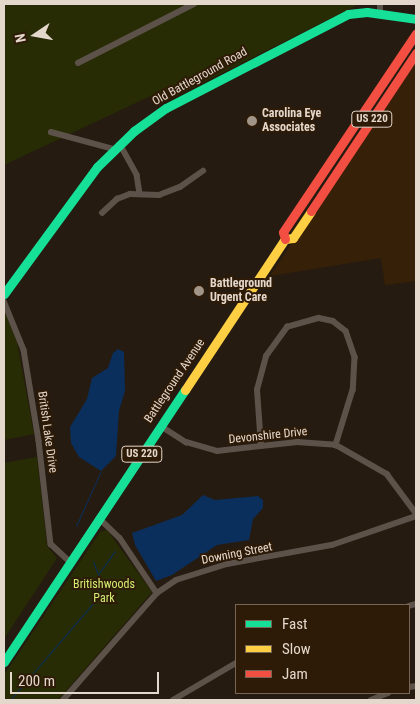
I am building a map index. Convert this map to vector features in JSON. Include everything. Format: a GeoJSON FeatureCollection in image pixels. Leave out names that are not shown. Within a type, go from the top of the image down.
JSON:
{"type":"FeatureCollection","features":[{"type":"Feature","properties":{"kind":"main road","name":"Old Battleground Road"},"geometry":{"type":"LineString","coordinates":[[4,294],[74,194],[117,147],[166,108],[353,12],[416,19]]}},
{"type":"Feature","properties":{"kind":"main road","name":"Battleground Avenue"},"geometry":{"type":"LineString","coordinates":[[4,662],[285,239],[284,232],[416,33]]}},
{"type":"Feature","properties":{"kind":"main road","name":"Battleground Avenue"},"geometry":{"type":"LineString","coordinates":[[285,239],[292,238],[416,53]]}},
{"type":"Feature","properties":{"kind":"main road"},"geometry":{"type":"LineString","coordinates":[[340,168],[336,163],[344,149],[344,141]]}},
{"type":"Feature","properties":{"kind":"street"},"geometry":{"type":"LineString","coordinates":[[78,63],[194,4]]}},
{"type":"Feature","properties":{"kind":"street"},"geometry":{"type":"LineString","coordinates":[[380,4],[380,14]]}},
{"type":"Feature","properties":{"kind":"street"},"geometry":{"type":"LineString","coordinates":[[51,132],[117,147],[137,175],[140,194]]}},
{"type":"Feature","properties":{"kind":"street"},"geometry":{"type":"LineString","coordinates":[[102,213],[117,199],[130,194],[159,195],[180,187],[202,171]]}},
{"type":"Feature","properties":{"kind":"street","name":"British Lake Drive"},"geometry":{"type":"LineString","coordinates":[[4,301],[24,350],[40,440],[51,544],[70,562]]}},
{"type":"Feature","properties":{"kind":"street"},"geometry":{"type":"LineString","coordinates":[[261,446],[257,390],[266,356],[287,327],[319,318],[334,320],[346,331],[355,356],[353,390],[336,445]]}},
{"type":"Feature","properties":{"kind":"street","name":"Devonshire Drive"},"geometry":{"type":"LineString","coordinates":[[160,426],[186,442],[208,450],[237,450],[297,442],[336,445],[387,474],[416,514]]}},
{"type":"Feature","properties":{"kind":"street","name":"Downing Street"},"geometry":{"type":"LineString","coordinates":[[63,700],[157,593],[176,580],[206,569],[310,551],[416,514]]}},
{"type":"Feature","properties":{"kind":"street"},"geometry":{"type":"LineString","coordinates":[[99,518],[120,538],[157,593]]}},
{"type":"Feature","properties":{"kind":"street"},"geometry":{"type":"LineString","coordinates":[[172,700],[235,664]]}},
{"type":"Feature","properties":{"kind":"street"},"geometry":{"type":"LineString","coordinates":[[371,700],[386,694]]}},
{"type":"Feature","properties":{"kind":"shaded area"},"geometry":{"type":"Polygon","coordinates":[[[416,58],[416,281],[385,285],[381,258],[270,276],[416,58]]]}},
{"type":"Feature","properties":{"kind":"green space"},"geometry":{"type":"Polygon","coordinates":[[[4,4],[359,4],[165,102],[159,92],[4,165],[4,4]]]}},
{"type":"Feature","properties":{"kind":"green space"},"geometry":{"type":"Polygon","coordinates":[[[4,310],[17,342],[34,434],[4,440],[4,310]]]}},
{"type":"Feature","properties":{"kind":"green space"},"geometry":{"type":"Polygon","coordinates":[[[37,457],[47,546],[57,558],[4,639],[4,463],[37,457]]]}},
{"type":"Feature","properties":{"kind":"green space","name":"Britishwoods Park"},"geometry":{"type":"Polygon","coordinates":[[[107,530],[152,592],[58,700],[4,700],[4,675],[100,532],[107,530]]]}},
{"type":"Feature","properties":{"kind":"water"},"geometry":{"type":"Polygon","coordinates":[[[118,349],[124,352],[125,391],[119,411],[116,456],[101,471],[79,457],[71,443],[70,427],[87,399],[92,378],[108,368],[113,353],[118,349]]]}},
{"type":"Feature","properties":{"kind":"water"},"geometry":{"type":"Polygon","coordinates":[[[203,495],[215,500],[258,496],[263,500],[263,508],[253,519],[249,540],[217,545],[172,575],[156,581],[135,545],[132,533],[182,515],[203,495]]]}},
{"type":"Feature","properties":{"kind":"waterway"},"geometry":{"type":"LineString","coordinates":[[76,526],[101,471]]}},
{"type":"Feature","properties":{"kind":"waterway"},"geometry":{"type":"LineString","coordinates":[[99,573],[115,551]]}},
{"type":"Feature","properties":{"kind":"waterway"},"geometry":{"type":"LineString","coordinates":[[10,700],[94,602],[101,582],[93,561]]}},
{"type":"Feature","properties":{"kind":"traffic: fast"},"geometry":{"type":"LineString","coordinates":[[4,294],[97,167],[134,131],[166,108],[348,14],[367,12],[416,19]]}},
{"type":"Feature","properties":{"kind":"traffic: fast"},"geometry":{"type":"LineString","coordinates":[[4,662],[185,390]]}},
{"type":"Feature","properties":{"kind":"traffic: slow"},"geometry":{"type":"LineString","coordinates":[[185,390],[285,239],[293,238],[311,211]]}},
{"type":"Feature","properties":{"kind":"traffic: jam"},"geometry":{"type":"LineString","coordinates":[[285,239],[283,232],[416,33]]}},
{"type":"Feature","properties":{"kind":"traffic: jam"},"geometry":{"type":"LineString","coordinates":[[311,211],[416,53]]}},
{"type":"Feature","properties":{"kind":"place","name":"Carolina Eye Associates"},"geometry":{"type":"Point","coordinates":[252,121]}},
{"type":"Feature","properties":{"kind":"place","name":"Battleground Urgent Care"},"geometry":{"type":"Point","coordinates":[199,291]}}]}
